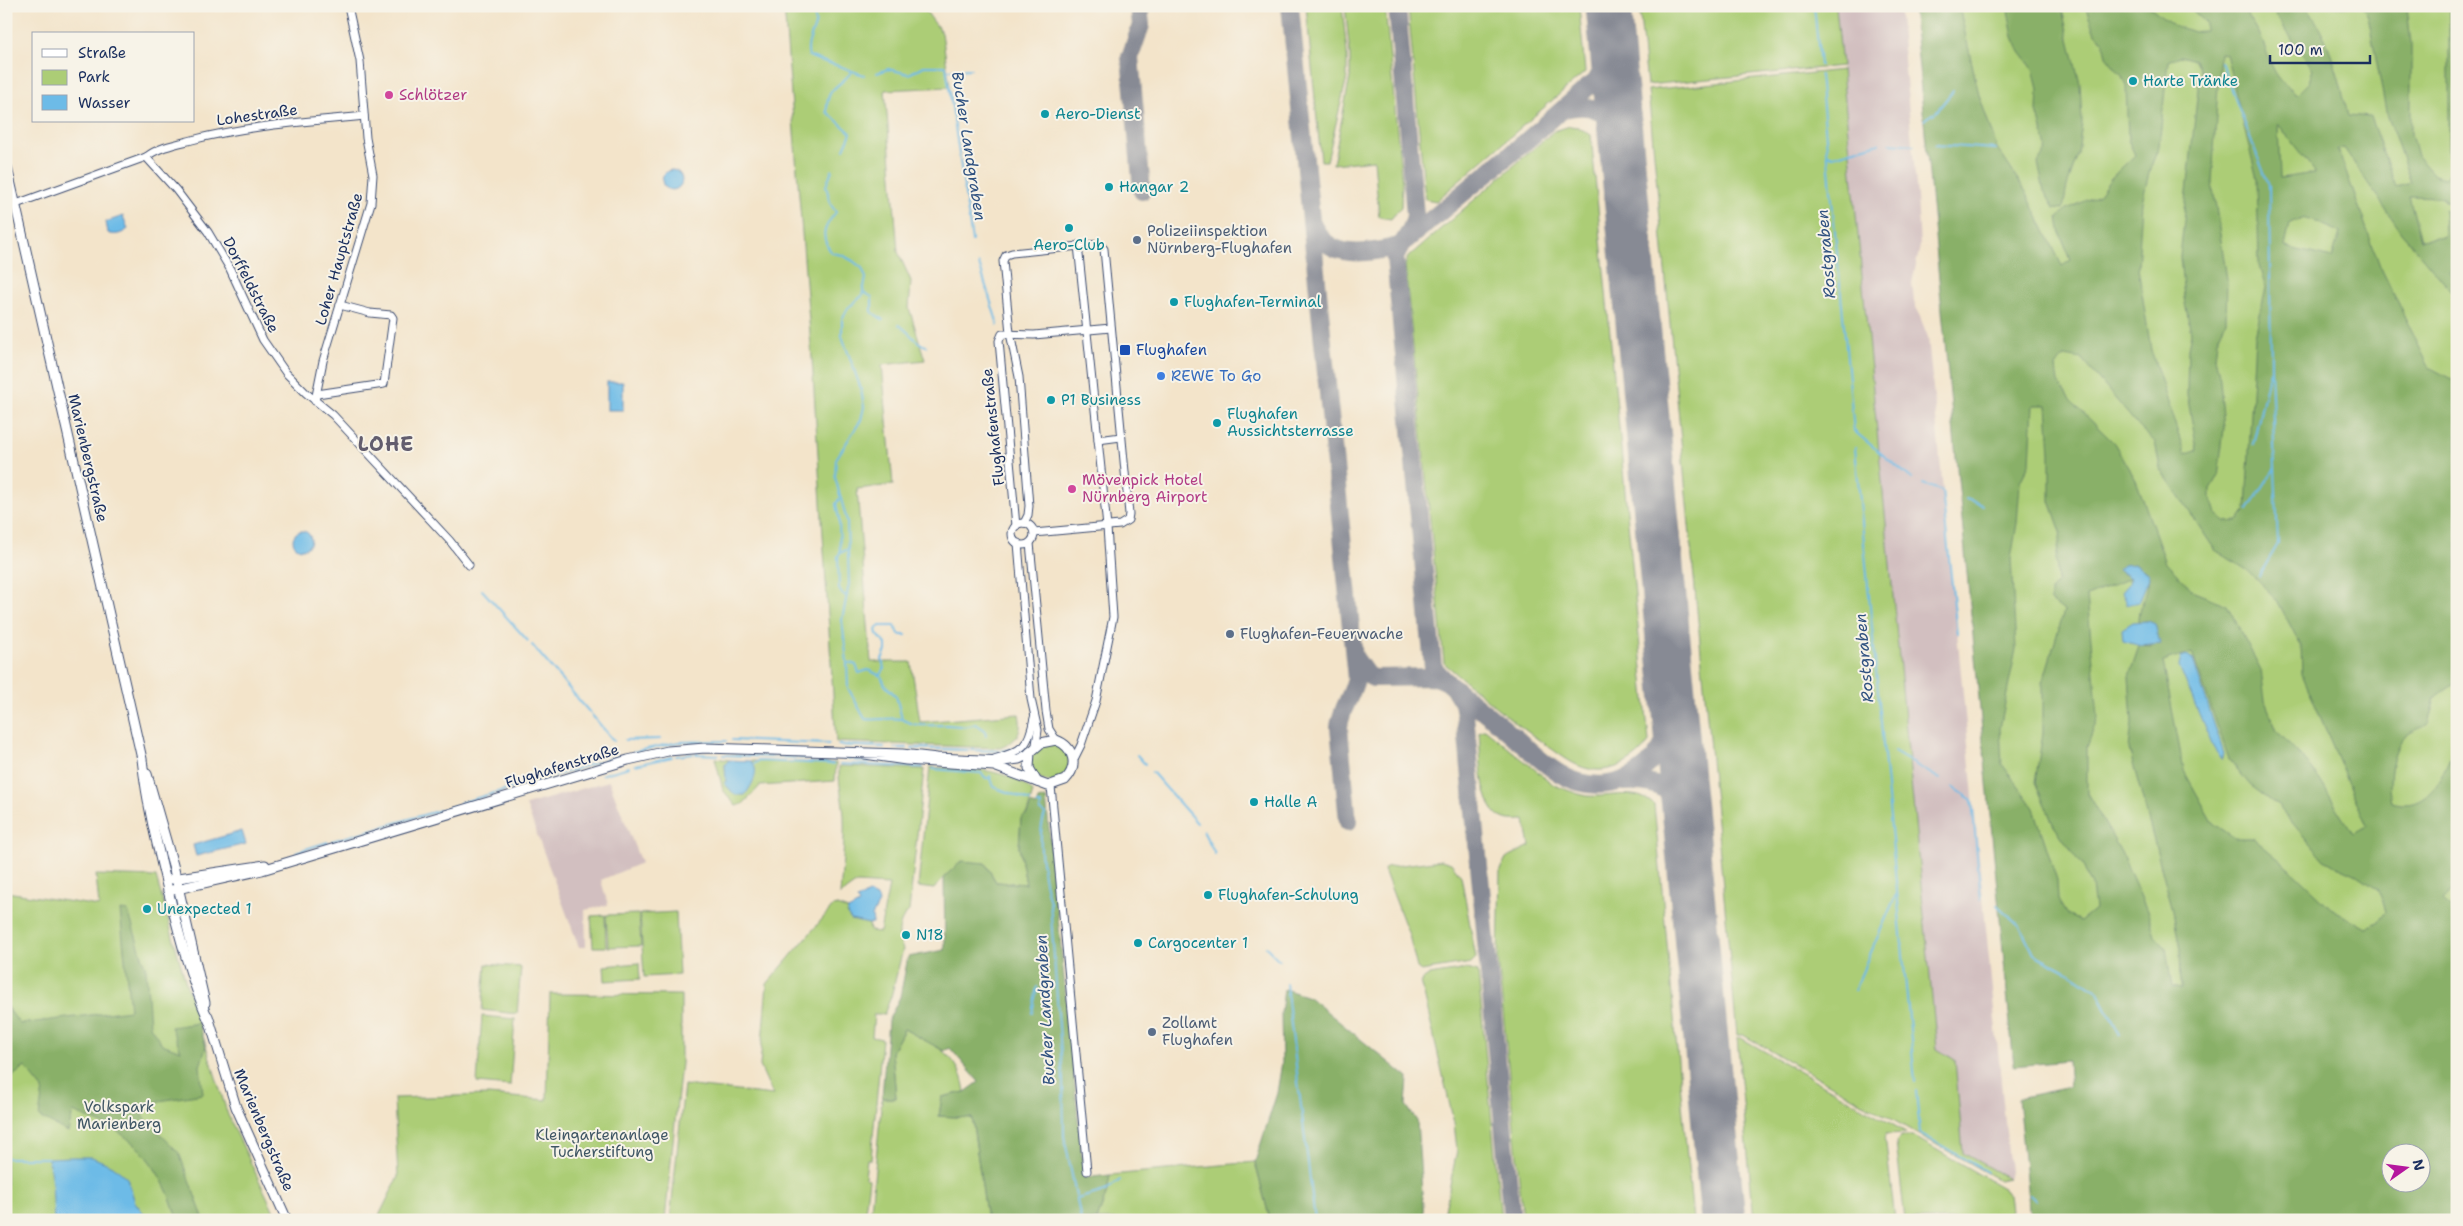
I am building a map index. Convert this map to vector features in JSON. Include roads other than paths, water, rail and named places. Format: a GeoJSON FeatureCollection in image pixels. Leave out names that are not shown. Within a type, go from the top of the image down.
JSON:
{"type":"FeatureCollection","features":[{"type":"Feature","properties":{"kind":"main road","name":"Marienbergstraße"},"geometry":{"type":"LineString","coordinates":[[6,164],[142,759],[152,824],[190,974],[209,1021]]}},
{"type":"Feature","properties":{"kind":"main road"},"geometry":{"type":"LineString","coordinates":[[1051,786],[1068,778],[1074,759],[1066,746],[1056,740]]}},
{"type":"Feature","properties":{"kind":"main road","name":"Flughafenstraße"},"geometry":{"type":"LineString","coordinates":[[178,889],[262,870],[275,864],[628,760],[668,751],[713,748],[902,754],[988,761],[1014,760],[1033,749],[1056,740]]}},
{"type":"Feature","properties":{"kind":"main road","name":"Flughafenstraße"},"geometry":{"type":"LineString","coordinates":[[1033,749],[1029,768],[1038,782]]}},
{"type":"Feature","properties":{"kind":"main road","name":"Flughafenstraße"},"geometry":{"type":"LineString","coordinates":[[866,754],[906,760],[990,765],[1012,770],[1051,786]]}},
{"type":"Feature","properties":{"kind":"main road","name":"Marienbergstraße"},"geometry":{"type":"LineString","coordinates":[[142,759],[151,784],[176,877],[209,1021],[236,1107],[287,1220]]}},
{"type":"Feature","properties":{"kind":"main road","name":"Flughafenstraße"},"geometry":{"type":"LineString","coordinates":[[166,881],[176,877],[275,864]]}},
{"type":"Feature","properties":{"kind":"main road"},"geometry":{"type":"LineString","coordinates":[[168,891],[178,889]]}},
{"type":"Feature","properties":{"kind":"street","name":"Loher Hauptstraße"},"geometry":{"type":"LineString","coordinates":[[316,397],[323,361],[373,188],[373,175],[364,116],[360,61],[348,6]]}},
{"type":"Feature","properties":{"kind":"street","name":"Lohestraße"},"geometry":{"type":"LineString","coordinates":[[16,204],[146,158],[164,147],[245,127],[364,116]]}},
{"type":"Feature","properties":{"kind":"street","name":"Dorffeldstraße"},"geometry":{"type":"LineString","coordinates":[[146,158],[176,190],[215,244],[270,352],[286,373],[316,397],[450,541],[469,565]]}},
{"type":"Feature","properties":{"kind":"street","name":"Flughafenstraße"},"geometry":{"type":"LineString","coordinates":[[1033,749],[1038,730],[1032,699],[1018,543],[1013,534],[1028,515],[1029,506],[1019,377],[1010,333],[1003,261],[1006,255],[1095,243],[1104,249],[1129,514],[1124,524],[1034,533]]}},
{"type":"Feature","properties":{"kind":"street"},"geometry":{"type":"LineString","coordinates":[[1074,759],[1081,745],[1096,701],[1113,617],[1107,527],[1078,245]]}},
{"type":"Feature","properties":{"kind":"street"},"geometry":{"type":"LineString","coordinates":[[316,397],[384,384],[393,318],[391,314],[370,313],[340,306]]}},
{"type":"Feature","properties":{"kind":"street"},"geometry":{"type":"LineString","coordinates":[[1010,333],[1034,335],[1112,328]]}},
{"type":"Feature","properties":{"kind":"street","name":"Flughafenstraße"},"geometry":{"type":"LineString","coordinates":[[1010,333],[1002,334],[999,341],[1020,525]]}},
{"type":"Feature","properties":{"kind":"street"},"geometry":{"type":"LineString","coordinates":[[1098,440],[1122,438]]}},
{"type":"Feature","properties":{"kind":"street"},"geometry":{"type":"LineString","coordinates":[[1020,525],[1030,525],[1034,533],[1030,543],[1046,711],[1049,729],[1056,740]]}},
{"type":"Feature","properties":{"kind":"street"},"geometry":{"type":"LineString","coordinates":[[1018,543],[1024,545],[1030,543]]}},
{"type":"Feature","properties":{"kind":"street","name":"Flughafenstraße"},"geometry":{"type":"LineString","coordinates":[[988,761],[1023,748],[1029,739],[1035,715]]}},
{"type":"Feature","properties":{"kind":"street"},"geometry":{"type":"LineString","coordinates":[[1051,786],[1087,1171]]}},
{"type":"Feature","properties":{"kind":"water"},"geometry":{"type":"Polygon","coordinates":[[[672,170],[679,173],[682,180],[679,187],[672,190],[665,187],[662,180],[665,173],[672,170]]]}},
{"type":"Feature","properties":{"kind":"water"},"geometry":{"type":"Polygon","coordinates":[[[123,216],[128,229],[118,234],[108,233],[106,222],[123,216]]]}},
{"type":"Feature","properties":{"kind":"water"},"geometry":{"type":"Polygon","coordinates":[[[607,382],[623,382],[623,410],[607,410],[607,382]]]}},
{"type":"Feature","properties":{"kind":"water"},"geometry":{"type":"Polygon","coordinates":[[[302,531],[308,534],[311,540],[308,546],[302,549],[296,546],[293,540],[296,534],[302,531]]]}},
{"type":"Feature","properties":{"kind":"water"},"geometry":{"type":"Polygon","coordinates":[[[2136,564],[2148,574],[2149,578],[2139,602],[2126,605],[2122,592],[2129,584],[2130,578],[2118,570],[2123,565],[2136,564]]]}},
{"type":"Feature","properties":{"kind":"water"},"geometry":{"type":"Polygon","coordinates":[[[2148,621],[2155,624],[2160,644],[2141,646],[2123,641],[2122,629],[2133,622],[2148,621]]]}},
{"type":"Feature","properties":{"kind":"water"},"geometry":{"type":"Polygon","coordinates":[[[2187,656],[2193,660],[2224,754],[2222,760],[2213,747],[2179,666],[2181,658],[2187,656]]]}},
{"type":"Feature","properties":{"kind":"water"},"geometry":{"type":"Polygon","coordinates":[[[729,760],[751,761],[754,765],[754,778],[745,795],[735,795],[724,783],[726,781],[725,764],[729,760]]]}},
{"type":"Feature","properties":{"kind":"water"},"geometry":{"type":"Polygon","coordinates":[[[242,831],[246,844],[196,856],[193,845],[242,831]]]}},
{"type":"Feature","properties":{"kind":"water"},"geometry":{"type":"Polygon","coordinates":[[[868,893],[878,898],[879,903],[872,916],[873,923],[869,924],[851,920],[847,914],[848,910],[859,904],[857,900],[868,893]]]}},
{"type":"Feature","properties":{"kind":"water"},"geometry":{"type":"Polygon","coordinates":[[[92,1157],[113,1166],[127,1178],[135,1202],[149,1220],[54,1220],[52,1182],[48,1158],[92,1157]]]}},
{"type":"Feature","properties":{"kind":"waterway","name":"Bucher Landgraben"},"geometry":{"type":"LineString","coordinates":[[804,6],[814,16],[816,21],[808,45],[809,56],[852,71],[834,88],[827,103],[827,112],[851,133],[844,149]]}},
{"type":"Feature","properties":{"kind":"waterway","name":"Rostgraben"},"geometry":{"type":"LineString","coordinates":[[1814,6],[1820,65]]}},
{"type":"Feature","properties":{"kind":"waterway"},"geometry":{"type":"LineString","coordinates":[[2221,62],[2269,186],[2271,369],[2278,544],[2259,576]]}},
{"type":"Feature","properties":{"kind":"waterway","name":"Bucher Landgraben"},"geometry":{"type":"LineString","coordinates":[[877,73],[888,69],[909,74],[924,66],[946,66],[972,241]]}},
{"type":"Feature","properties":{"kind":"waterway"},"geometry":{"type":"LineString","coordinates":[[948,70],[971,69]]}},
{"type":"Feature","properties":{"kind":"waterway","name":"Bucher Landgraben"},"geometry":{"type":"LineString","coordinates":[[852,71],[864,75]]}},
{"type":"Feature","properties":{"kind":"waterway","name":"Rostgraben"},"geometry":{"type":"LineString","coordinates":[[1820,75],[1854,431],[1912,479]]}},
{"type":"Feature","properties":{"kind":"waterway"},"geometry":{"type":"LineString","coordinates":[[1924,120],[1936,112],[1953,91]]}},
{"type":"Feature","properties":{"kind":"waterway"},"geometry":{"type":"LineString","coordinates":[[1828,154],[1833,156],[1879,143]]}},
{"type":"Feature","properties":{"kind":"waterway"},"geometry":{"type":"LineString","coordinates":[[1890,143],[1914,145]]}},
{"type":"Feature","properties":{"kind":"waterway"},"geometry":{"type":"LineString","coordinates":[[1935,145],[1996,149]]}},
{"type":"Feature","properties":{"kind":"waterway","name":"Bucher Landgraben"},"geometry":{"type":"LineString","coordinates":[[832,170],[826,186],[831,205],[836,212],[826,227],[825,242],[832,253],[842,255],[862,268],[866,278],[862,296],[848,308],[842,319],[842,336],[861,389],[864,407],[861,420],[836,459],[835,477],[847,521],[849,584],[842,620],[847,662],[856,665],[859,673],[868,670],[881,676],[885,685],[896,696],[902,719],[919,725],[966,726],[976,724],[985,730],[986,736]]}},
{"type":"Feature","properties":{"kind":"waterway","name":"Bucher Landgraben"},"geometry":{"type":"LineString","coordinates":[[979,264],[998,325]]}},
{"type":"Feature","properties":{"kind":"waterway"},"geometry":{"type":"LineString","coordinates":[[863,292],[872,297],[872,312],[883,320]]}},
{"type":"Feature","properties":{"kind":"waterway"},"geometry":{"type":"LineString","coordinates":[[899,325],[918,342],[926,346]]}},
{"type":"Feature","properties":{"kind":"waterway"},"geometry":{"type":"LineString","coordinates":[[2253,444],[2270,371]]}},
{"type":"Feature","properties":{"kind":"waterway"},"geometry":{"type":"LineString","coordinates":[[1855,448],[1915,1082]]}},
{"type":"Feature","properties":{"kind":"waterway"},"geometry":{"type":"LineString","coordinates":[[2248,510],[2275,468]]}},
{"type":"Feature","properties":{"kind":"waterway"},"geometry":{"type":"LineString","coordinates":[[1923,484],[1942,491],[1957,633]]}},
{"type":"Feature","properties":{"kind":"waterway","name":"Bucher Landgraben"},"geometry":{"type":"LineString","coordinates":[[839,499],[836,504],[839,519],[840,553]]}},
{"type":"Feature","properties":{"kind":"waterway"},"geometry":{"type":"LineString","coordinates":[[1966,499],[1983,505]]}},
{"type":"Feature","properties":{"kind":"waterway","name":"Bucher Landgraben"},"geometry":{"type":"LineString","coordinates":[[846,550],[838,556],[839,589],[842,594],[847,596]]}},
{"type":"Feature","properties":{"kind":"waterway"},"geometry":{"type":"LineString","coordinates":[[482,590],[528,641]]}},
{"type":"Feature","properties":{"kind":"waterway"},"geometry":{"type":"LineString","coordinates":[[881,675],[884,669],[882,659],[886,651],[886,644],[877,634],[876,629],[880,626],[894,626],[900,635],[906,635]]}},
{"type":"Feature","properties":{"kind":"waterway"},"geometry":{"type":"LineString","coordinates":[[532,645],[614,741]]}},
{"type":"Feature","properties":{"kind":"waterway","name":"Bucher Landgraben"},"geometry":{"type":"LineString","coordinates":[[847,662],[848,688],[865,719],[902,719]]}},
{"type":"Feature","properties":{"kind":"waterway"},"geometry":{"type":"LineString","coordinates":[[625,740],[660,739]]}},
{"type":"Feature","properties":{"kind":"waterway"},"geometry":{"type":"LineString","coordinates":[[732,740],[829,744]]}},
{"type":"Feature","properties":{"kind":"waterway"},"geometry":{"type":"LineString","coordinates":[[633,752],[679,742],[726,741]]}},
{"type":"Feature","properties":{"kind":"waterway"},"geometry":{"type":"LineString","coordinates":[[838,745],[884,747]]}},
{"type":"Feature","properties":{"kind":"waterway"},"geometry":{"type":"LineString","coordinates":[[895,748],[907,748]]}},
{"type":"Feature","properties":{"kind":"waterway"},"geometry":{"type":"LineString","coordinates":[[912,748],[999,751]]}},
{"type":"Feature","properties":{"kind":"waterway"},"geometry":{"type":"LineString","coordinates":[[1002,751],[1012,749]]}},
{"type":"Feature","properties":{"kind":"waterway","name":"Rostgraben"},"geometry":{"type":"LineString","coordinates":[[1894,752],[1940,779]]}},
{"type":"Feature","properties":{"kind":"waterway"},"geometry":{"type":"LineString","coordinates":[[676,756],[693,754]]}},
{"type":"Feature","properties":{"kind":"waterway"},"geometry":{"type":"LineString","coordinates":[[696,754],[718,755]]}},
{"type":"Feature","properties":{"kind":"waterway"},"geometry":{"type":"LineString","coordinates":[[723,755],[833,759]]}},
{"type":"Feature","properties":{"kind":"waterway"},"geometry":{"type":"LineString","coordinates":[[1137,755],[1145,764]]}},
{"type":"Feature","properties":{"kind":"waterway"},"geometry":{"type":"LineString","coordinates":[[578,768],[619,756]]}},
{"type":"Feature","properties":{"kind":"waterway"},"geometry":{"type":"LineString","coordinates":[[635,765],[672,757]]}},
{"type":"Feature","properties":{"kind":"waterway"},"geometry":{"type":"LineString","coordinates":[[840,758],[850,759]]}},
{"type":"Feature","properties":{"kind":"waterway"},"geometry":{"type":"LineString","coordinates":[[854,760],[870,762]]}},
{"type":"Feature","properties":{"kind":"waterway"},"geometry":{"type":"LineString","coordinates":[[754,764],[758,761],[833,764]]}},
{"type":"Feature","properties":{"kind":"waterway"},"geometry":{"type":"LineString","coordinates":[[840,764],[923,767]]}},
{"type":"Feature","properties":{"kind":"waterway"},"geometry":{"type":"LineString","coordinates":[[601,775],[629,767]]}},
{"type":"Feature","properties":{"kind":"waterway"},"geometry":{"type":"LineString","coordinates":[[460,803],[577,769]]}},
{"type":"Feature","properties":{"kind":"waterway"},"geometry":{"type":"LineString","coordinates":[[933,769],[981,773],[986,778],[990,778]]}},
{"type":"Feature","properties":{"kind":"waterway"},"geometry":{"type":"LineString","coordinates":[[1152,772],[1197,823]]}},
{"type":"Feature","properties":{"kind":"waterway","name":"Bucher Landgraben"},"geometry":{"type":"LineString","coordinates":[[990,776],[994,787],[1030,801]]}},
{"type":"Feature","properties":{"kind":"waterway","name":"Rostgraben"},"geometry":{"type":"LineString","coordinates":[[1953,787],[1972,800],[1981,900]]}},
{"type":"Feature","properties":{"kind":"waterway","name":"Bucher Landgraben"},"geometry":{"type":"LineString","coordinates":[[1037,804],[1041,804],[1040,810],[1045,814],[1042,823],[1041,845],[1043,870],[1050,902],[1063,1080],[1064,1136],[1081,1220]]}},
{"type":"Feature","properties":{"kind":"waterway"},"geometry":{"type":"LineString","coordinates":[[332,841],[455,806]]}},
{"type":"Feature","properties":{"kind":"waterway"},"geometry":{"type":"LineString","coordinates":[[1203,831],[1215,854]]}},
{"type":"Feature","properties":{"kind":"waterway"},"geometry":{"type":"LineString","coordinates":[[296,852],[328,842]]}},
{"type":"Feature","properties":{"kind":"waterway"},"geometry":{"type":"LineString","coordinates":[[1854,991],[1896,895]]}},
{"type":"Feature","properties":{"kind":"waterway","name":"Rostgraben"},"geometry":{"type":"LineString","coordinates":[[1997,905],[2020,926],[2034,954],[2072,974],[2098,992],[2120,1035]]}},
{"type":"Feature","properties":{"kind":"waterway"},"geometry":{"type":"LineString","coordinates":[[1266,947],[1279,960]]}},
{"type":"Feature","properties":{"kind":"waterway"},"geometry":{"type":"LineString","coordinates":[[1286,984],[1315,1220]]}},
{"type":"Feature","properties":{"kind":"waterway"},"geometry":{"type":"LineString","coordinates":[[1032,1013],[1037,987]]}},
{"type":"Feature","properties":{"kind":"waterway"},"geometry":{"type":"LineString","coordinates":[[1916,1091],[1920,1133],[1987,1172]]}},
{"type":"Feature","properties":{"kind":"waterway"},"geometry":{"type":"LineString","coordinates":[[6,1158],[48,1158]]}},
{"type":"Feature","properties":{"kind":"waterway"},"geometry":{"type":"LineString","coordinates":[[1077,1199],[1105,1191],[1120,1180]]}},
{"type":"Feature","properties":{"kind":"waterway"},"geometry":{"type":"LineString","coordinates":[[2029,1194],[2035,1200]]}},
{"type":"Feature","properties":{"kind":"waterway"},"geometry":{"type":"LineString","coordinates":[[2037,1213],[2046,1220]]}},
{"type":"Feature","properties":{"kind":"place","name":"Harte Tränke"},"geometry":{"type":"Point","coordinates":[2133,81]}},
{"type":"Feature","properties":{"kind":"place","name":"Schlötzer"},"geometry":{"type":"Point","coordinates":[389,95]}},
{"type":"Feature","properties":{"kind":"place","name":"Aero-Dienst"},"geometry":{"type":"Point","coordinates":[1045,114]}},
{"type":"Feature","properties":{"kind":"place","name":"Hangar 2"},"geometry":{"type":"Point","coordinates":[1109,187]}},
{"type":"Feature","properties":{"kind":"place","name":"Aero-Club"},"geometry":{"type":"Point","coordinates":[1069,228]}},
{"type":"Feature","properties":{"kind":"place","name":"Polizeiinspektion Nürnberg-Flughafen"},"geometry":{"type":"Point","coordinates":[1137,240]}},
{"type":"Feature","properties":{"kind":"place","name":"Flughafen-Terminal"},"geometry":{"type":"Point","coordinates":[1174,302]}},
{"type":"Feature","properties":{"kind":"place","name":"Flughafen"},"geometry":{"type":"Point","coordinates":[1125,350]}},
{"type":"Feature","properties":{"kind":"place","name":"REWE To Go"},"geometry":{"type":"Point","coordinates":[1161,376]}},
{"type":"Feature","properties":{"kind":"place","name":"P1 Business"},"geometry":{"type":"Point","coordinates":[1051,400]}},
{"type":"Feature","properties":{"kind":"place","name":"Flughafen Aussichtsterrasse"},"geometry":{"type":"Point","coordinates":[1217,423]}},
{"type":"Feature","properties":{"kind":"place","name":"Mövenpick Hotel Nürnberg Airport"},"geometry":{"type":"Point","coordinates":[1072,489]}},
{"type":"Feature","properties":{"kind":"place","name":"Flughafen-Feuerwache"},"geometry":{"type":"Point","coordinates":[1230,634]}},
{"type":"Feature","properties":{"kind":"place","name":"Halle A"},"geometry":{"type":"Point","coordinates":[1254,802]}},
{"type":"Feature","properties":{"kind":"place","name":"Flughafen-Schulung"},"geometry":{"type":"Point","coordinates":[1208,895]}},
{"type":"Feature","properties":{"kind":"place","name":"Unexpected 1"},"geometry":{"type":"Point","coordinates":[147,909]}},
{"type":"Feature","properties":{"kind":"place","name":"N18"},"geometry":{"type":"Point","coordinates":[906,935]}},
{"type":"Feature","properties":{"kind":"place","name":"Cargocenter 1"},"geometry":{"type":"Point","coordinates":[1138,943]}},
{"type":"Feature","properties":{"kind":"place","name":"Zollamt Flughafen"},"geometry":{"type":"Point","coordinates":[1152,1032]}},
{"type":"Feature","properties":{"kind":"district","name":"LOHE"},"geometry":{"type":"Point","coordinates":[386,444]}},
{"type":"Feature","properties":{"kind":"park label","name":"Volkspark Marienberg"},"geometry":{"type":"Point","coordinates":[119,1116]}},
{"type":"Feature","properties":{"kind":"park label","name":"Kleingartenanlage Tucherstiftung"},"geometry":{"type":"Point","coordinates":[602,1144]}}]}
